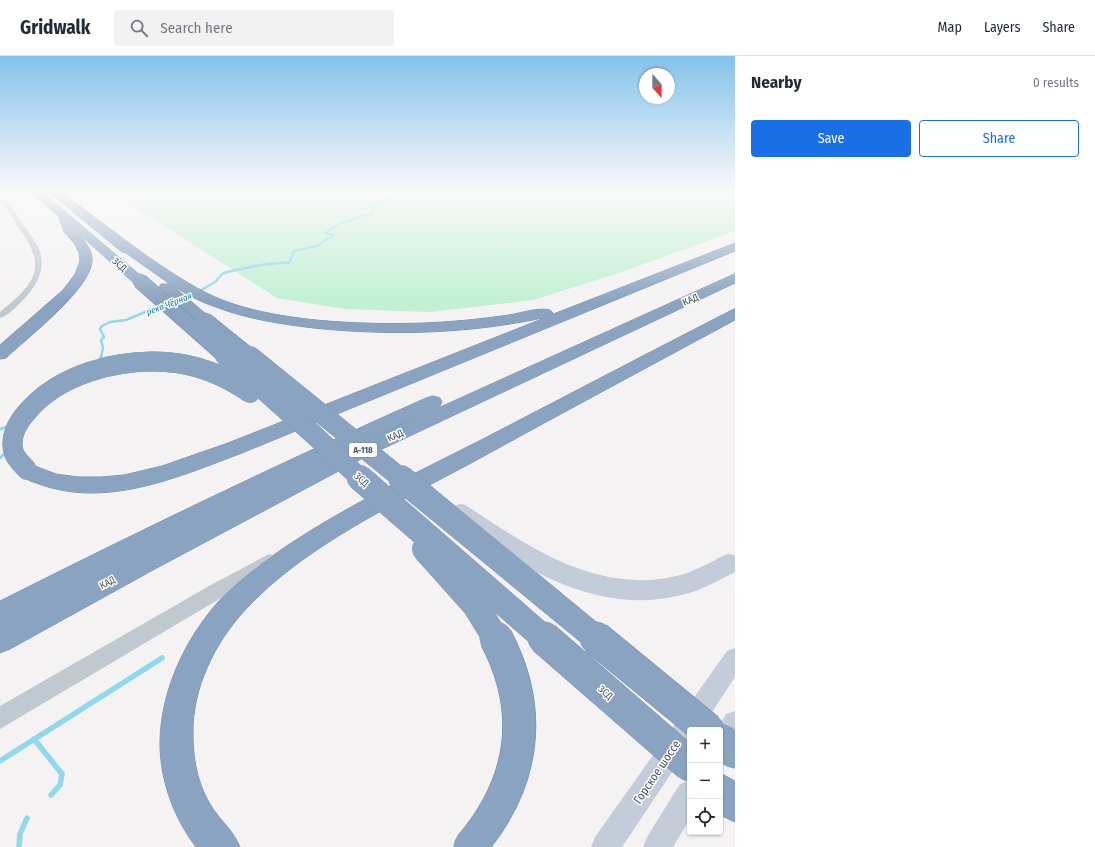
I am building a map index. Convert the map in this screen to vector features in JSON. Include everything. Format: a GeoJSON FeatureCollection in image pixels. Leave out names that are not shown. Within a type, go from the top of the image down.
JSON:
{"type":"FeatureCollection","features":[{"type":"Feature","properties":{"kind":"highway"},"geometry":{"type":"LineString","coordinates":[[0,354],[68,293],[82,274],[86,261],[85,253],[68,228]]}},
{"type":"Feature","properties":{"kind":"highway","name":"ЗСД"},"geometry":{"type":"LineString","coordinates":[[81,228],[153,277],[704,727]]}},
{"type":"Feature","properties":{"kind":"highway","name":"ЗСД"},"geometry":{"type":"LineString","coordinates":[[100,228],[116,240],[312,434],[688,763]]}},
{"type":"Feature","properties":{"kind":"highway"},"geometry":{"type":"LineString","coordinates":[[153,277],[180,284],[212,300],[258,315],[328,326],[385,328],[439,327],[484,323],[548,312],[590,300],[735,243]]}},
{"type":"Feature","properties":{"kind":"highway"},"geometry":{"type":"LineString","coordinates":[[312,434],[232,380],[206,368],[165,362],[129,363],[92,372],[68,381],[39,399],[26,411],[14,432],[13,443],[14,454],[27,470],[44,478],[61,482],[91,485],[118,483],[168,472],[235,448],[735,247]]}},
{"type":"Feature","properties":{"kind":"highway","name":"КАД"},"geometry":{"type":"LineString","coordinates":[[0,614],[137,543],[341,442],[735,268]]}},
{"type":"Feature","properties":{"kind":"highway","name":"КАД"},"geometry":{"type":"LineString","coordinates":[[0,640],[151,559],[356,453],[735,278]]}},
{"type":"Feature","properties":{"kind":"highway"},"geometry":{"type":"LineString","coordinates":[[221,847],[212,839],[196,817],[178,770],[176,725],[186,682],[193,664],[204,642],[228,610],[249,590],[290,556],[356,514],[735,314]]}},
{"type":"Feature","properties":{"kind":"highway"},"geometry":{"type":"LineString","coordinates":[[354,472],[474,604],[489,626],[503,652],[514,685],[519,708],[518,736],[514,767],[507,790],[496,813],[470,847]]}},
{"type":"Feature","properties":{"kind":"highway"},"geometry":{"type":"LineString","coordinates":[[723,742],[735,752]]}},
{"type":"Feature","properties":{"kind":"highway"},"geometry":{"type":"LineString","coordinates":[[723,794],[735,804]]}},
{"type":"Feature","properties":{"kind":"main road"},"geometry":{"type":"LineString","coordinates":[[379,460],[534,560],[568,576],[600,586],[626,590],[648,591],[665,589],[685,584],[732,562]]}},
{"type":"Feature","properties":{"kind":"main road","name":"Горское шоссе"},"geometry":{"type":"LineString","coordinates":[[606,847],[735,658]]}},
{"type":"Feature","properties":{"kind":"main road"},"geometry":{"type":"LineString","coordinates":[[723,741],[735,723]]}},
{"type":"Feature","properties":{"kind":"main road"},"geometry":{"type":"LineString","coordinates":[[657,847],[687,799]]}},
{"type":"Feature","properties":{"kind":"street"},"geometry":{"type":"LineString","coordinates":[[0,316],[29,288],[35,278],[39,263],[37,250],[22,228]]}},
{"type":"Feature","properties":{"kind":"street"},"geometry":{"type":"LineString","coordinates":[[0,718],[215,591],[356,514]]}},
{"type":"Feature","properties":{"kind":"green space"},"geometry":{"type":"Polygon","coordinates":[[[167,228],[735,228],[735,231],[619,273],[533,300],[430,312],[345,309],[277,298],[167,228]]]}},
{"type":"Feature","properties":{"kind":"waterway","name":"река Чёрная"},"geometry":{"type":"LineString","coordinates":[[284,263],[289,263],[294,251],[317,246],[334,235],[325,233],[333,228]]}},
{"type":"Feature","properties":{"kind":"waterway","name":"река Чёрная"},"geometry":{"type":"LineString","coordinates":[[198,292],[215,282],[222,274],[227,272],[260,265],[289,262]]}},
{"type":"Feature","properties":{"kind":"waterway","name":"река Чёрная"},"geometry":{"type":"LineString","coordinates":[[170,302],[192,294]]}},
{"type":"Feature","properties":{"kind":"waterway","name":"река Чёрная"},"geometry":{"type":"LineString","coordinates":[[101,357],[103,348],[101,340],[104,337],[100,329],[102,326],[110,322],[126,320],[162,305]]}},
{"type":"Feature","properties":{"kind":"waterway","name":"река Чёрная"},"geometry":{"type":"LineString","coordinates":[[100,362],[101,356]]}},
{"type":"Feature","properties":{"kind":"waterway","name":"река Чёрная"},"geometry":{"type":"LineString","coordinates":[[0,429],[10,426]]}},
{"type":"Feature","properties":{"kind":"waterway"},"geometry":{"type":"LineString","coordinates":[[0,458],[6,452]]}},
{"type":"Feature","properties":{"kind":"waterway"},"geometry":{"type":"LineString","coordinates":[[34,739],[162,658]]}},
{"type":"Feature","properties":{"kind":"waterway"},"geometry":{"type":"LineString","coordinates":[[0,761],[34,739]]}},
{"type":"Feature","properties":{"kind":"waterway"},"geometry":{"type":"LineString","coordinates":[[34,739],[62,774],[60,785],[51,795]]}},
{"type":"Feature","properties":{"kind":"waterway"},"geometry":{"type":"LineString","coordinates":[[19,847],[20,834],[27,818]]}}]}
